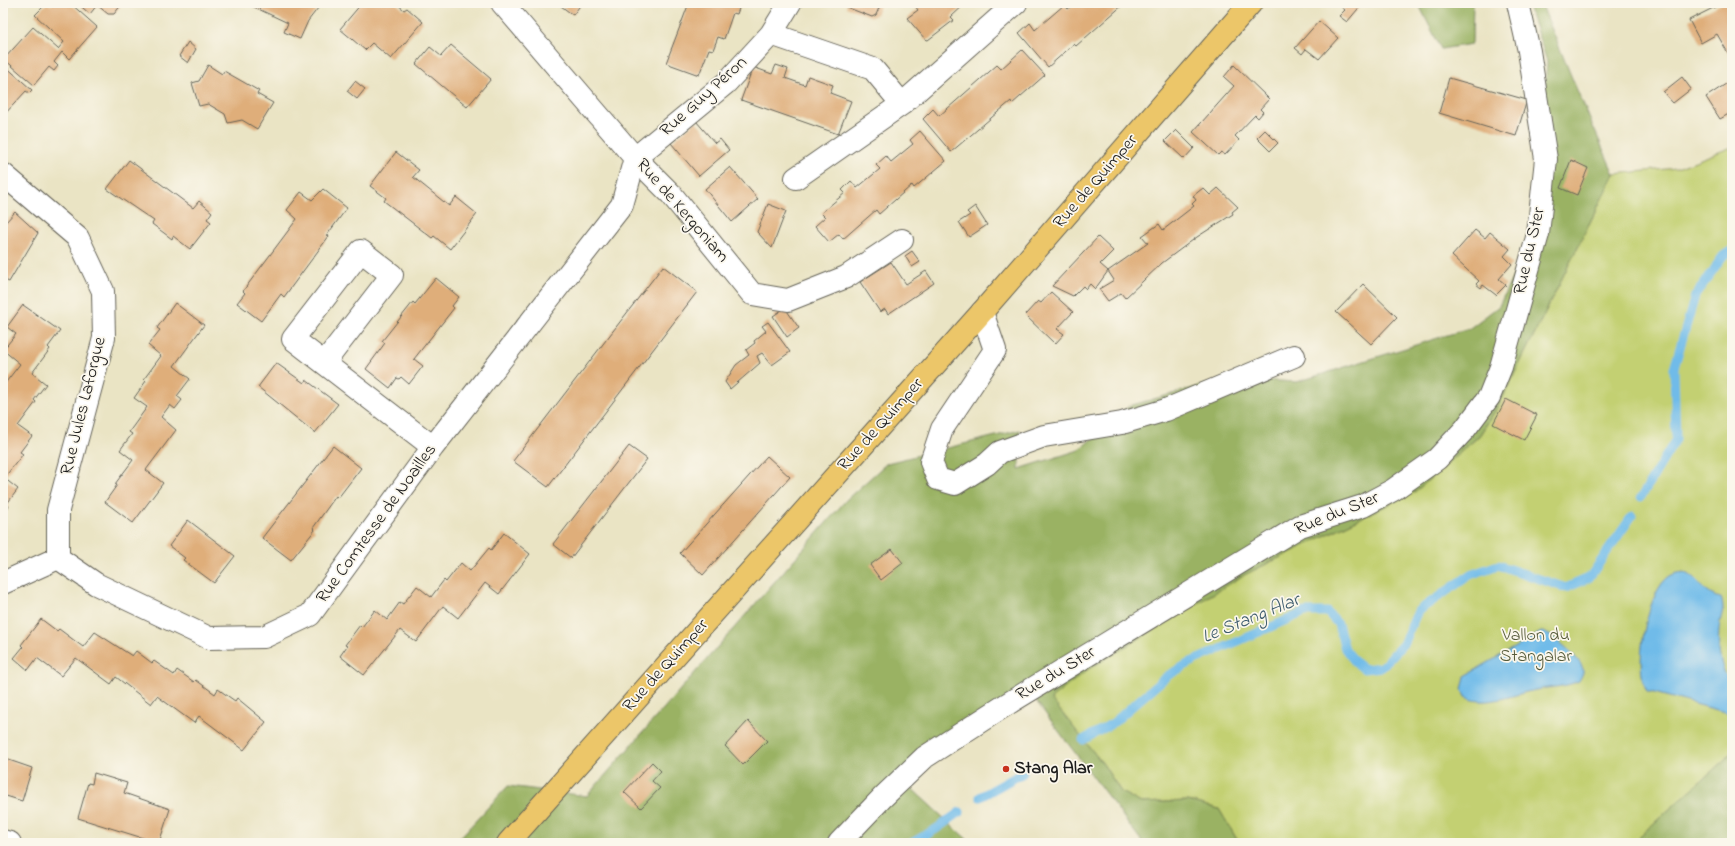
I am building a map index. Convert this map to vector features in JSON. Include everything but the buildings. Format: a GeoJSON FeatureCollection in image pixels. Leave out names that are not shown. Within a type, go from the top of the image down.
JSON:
{"type":"FeatureCollection","features":[{"type":"Feature","properties":{"kind":"main road","name":"Rue de Quimper"},"geometry":{"type":"LineString","coordinates":[[508,843],[982,312],[1251,3]]}},
{"type":"Feature","properties":{"kind":"street","name":"Rue de Kergoniam"},"geometry":{"type":"LineString","coordinates":[[502,3],[635,158],[671,194],[752,294],[788,300],[846,277],[902,240]]}},
{"type":"Feature","properties":{"kind":"street","name":"Rue Guy Péron"},"geometry":{"type":"LineString","coordinates":[[635,158],[726,83],[771,34],[790,3]]}},
{"type":"Feature","properties":{"kind":"street"},"geometry":{"type":"LineString","coordinates":[[796,178],[902,104],[1016,3]]}},
{"type":"Feature","properties":{"kind":"street","name":"Rue du Ster"},"geometry":{"type":"LineString","coordinates":[[839,843],[883,797],[932,753],[1004,706],[1300,526],[1363,506],[1393,490],[1437,459],[1465,429],[1489,397],[1502,367],[1538,234],[1546,159],[1530,51],[1518,3]]}},
{"type":"Feature","properties":{"kind":"street"},"geometry":{"type":"LineString","coordinates":[[771,34],[873,69],[902,104]]}},
{"type":"Feature","properties":{"kind":"street","name":"Rue Comtesse de Noailles"},"geometry":{"type":"LineString","coordinates":[[58,558],[96,584],[209,638],[264,637],[310,615],[433,447],[622,206],[635,158]]}},
{"type":"Feature","properties":{"kind":"street","name":"Rue Jules Laforgue"},"geometry":{"type":"LineString","coordinates":[[3,174],[78,238],[103,291],[104,338],[58,510],[58,558]]}},
{"type":"Feature","properties":{"kind":"street"},"geometry":{"type":"LineString","coordinates":[[324,363],[392,275],[361,251],[293,339],[324,363],[433,447]]}},
{"type":"Feature","properties":{"kind":"street"},"geometry":{"type":"LineString","coordinates":[[982,312],[995,350],[942,429],[931,462],[938,479],[955,484],[987,464],[1000,452],[1044,436],[1122,423],[1166,410],[1294,356]]}},
{"type":"Feature","properties":{"kind":"street"},"geometry":{"type":"LineString","coordinates":[[3,583],[58,558]]}},
{"type":"Feature","properties":{"kind":"street"},"geometry":{"type":"LineString","coordinates":[[3,841],[10,843]]}},
{"type":"Feature","properties":{"kind":"green space"},"geometry":{"type":"Polygon","coordinates":[[[1418,3],[1473,3],[1472,44],[1441,49],[1418,3]]]}},
{"type":"Feature","properties":{"kind":"green space"},"geometry":{"type":"Polygon","coordinates":[[[1527,3],[1541,3],[1614,174],[1499,405],[1479,436],[1416,491],[1244,575],[1087,670],[1051,699],[1103,764],[1121,792],[1141,803],[1188,801],[1219,809],[1239,843],[1143,843],[1033,697],[942,753],[908,785],[971,843],[455,843],[508,786],[587,796],[847,499],[887,463],[1020,430],[1019,469],[1079,450],[1129,406],[1229,378],[1297,382],[1470,328],[1499,306],[1534,232],[1547,61],[1527,3]]]}},
{"type":"Feature","properties":{"kind":"green space","name":"Vallon du Stangalar"},"geometry":{"type":"Polygon","coordinates":[[[1732,147],[1732,753],[1632,843],[1239,843],[1219,809],[1188,801],[1141,803],[1121,792],[1103,764],[1050,699],[1087,670],[1244,575],[1416,491],[1479,436],[1499,405],[1614,174],[1677,168],[1732,147]]]}},
{"type":"Feature","properties":{"kind":"green space"},"geometry":{"type":"Polygon","coordinates":[[[1732,753],[1732,843],[1632,843],[1732,753]]]}},
{"type":"Feature","properties":{"kind":"water"},"geometry":{"type":"Polygon","coordinates":[[[1684,572],[1694,578],[1710,594],[1721,598],[1723,607],[1719,630],[1719,646],[1721,663],[1727,678],[1732,684],[1732,714],[1647,691],[1643,680],[1641,667],[1642,651],[1647,617],[1652,602],[1658,589],[1669,576],[1684,572]]]}},
{"type":"Feature","properties":{"kind":"water"},"geometry":{"type":"Polygon","coordinates":[[[1541,632],[1551,636],[1565,646],[1581,664],[1583,670],[1579,681],[1569,685],[1536,690],[1491,701],[1473,700],[1465,697],[1462,690],[1465,676],[1541,632]]]}},
{"type":"Feature","properties":{"kind":"waterway","name":"Le Stang Alar"},"geometry":{"type":"LineString","coordinates":[[1641,497],[1676,439],[1674,368],[1695,296],[1723,256],[1732,250]]}},
{"type":"Feature","properties":{"kind":"waterway","name":"Le Stang Alar"},"geometry":{"type":"LineString","coordinates":[[1083,740],[1113,723],[1167,676],[1193,661],[1305,612],[1327,612],[1338,624],[1345,649],[1356,663],[1364,669],[1382,667],[1403,644],[1418,611],[1470,575],[1498,565],[1566,588],[1589,578],[1632,516]]}},
{"type":"Feature","properties":{"kind":"waterway","name":"Le Stang Alar"},"geometry":{"type":"LineString","coordinates":[[980,797],[1023,773]]}},
{"type":"Feature","properties":{"kind":"waterway","name":"Le Stang Alar"},"geometry":{"type":"LineString","coordinates":[[912,843],[936,829],[960,812]]}},
{"type":"Feature","properties":{"kind":"place","name":"Stang Alar"},"geometry":{"type":"Point","coordinates":[1006,769]}}]}
